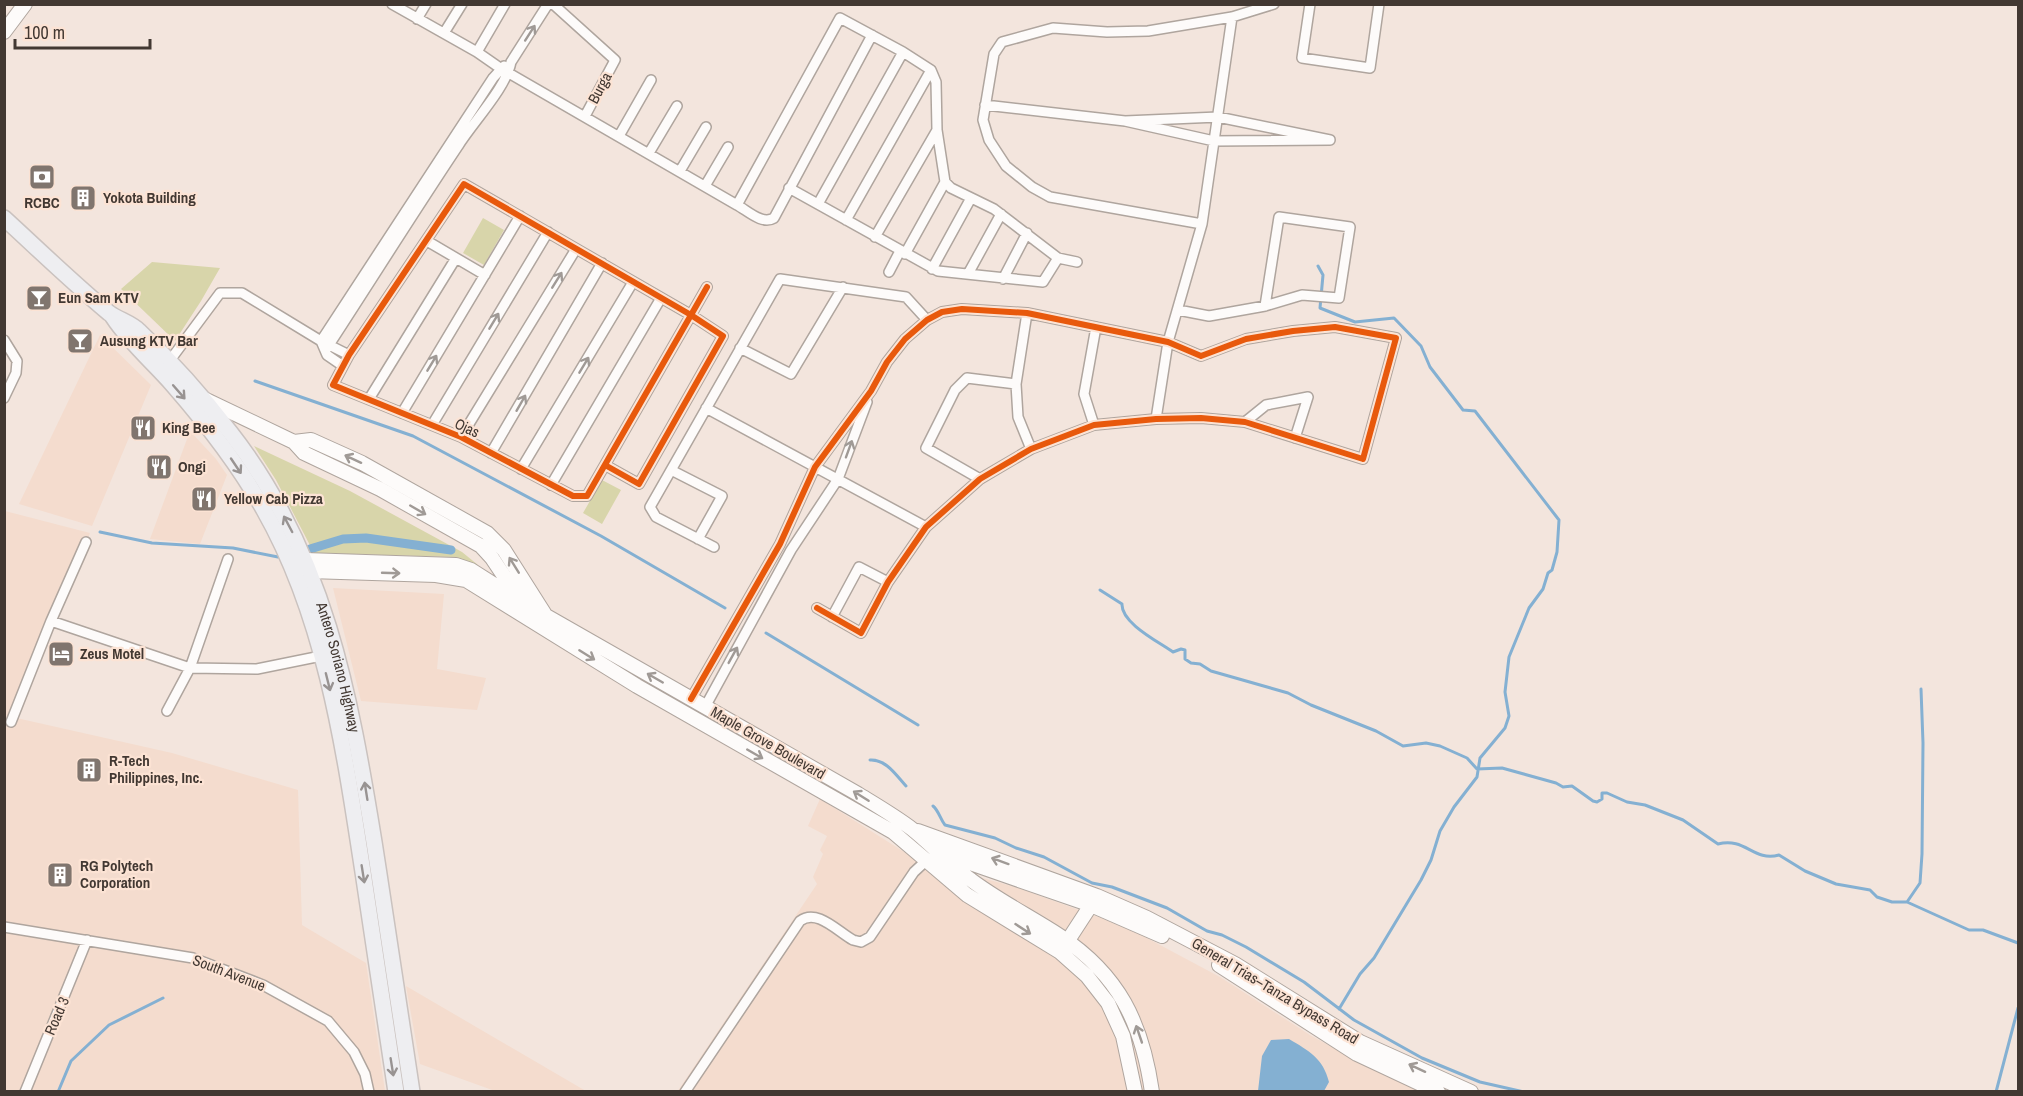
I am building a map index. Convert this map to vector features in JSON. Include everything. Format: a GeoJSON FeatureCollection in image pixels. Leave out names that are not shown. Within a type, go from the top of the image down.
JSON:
{"type":"FeatureCollection","features":[{"type":"Feature","properties":{"kind":"main road"},"geometry":{"type":"LineString","coordinates":[[4,32],[25,4]]}},
{"type":"Feature","properties":{"kind":"main road","name":"Antero Soriano Highway"},"geometry":{"type":"LineString","coordinates":[[5,221],[112,315],[127,338],[201,397],[258,471],[286,519],[302,566],[337,652],[345,683],[360,757],[412,1092]]}},
{"type":"Feature","properties":{"kind":"main road","name":"Antero Soriano Highway"},"geometry":{"type":"LineString","coordinates":[[165,367],[236,465],[270,521],[302,566],[307,608],[321,657],[347,771],[396,1092]]}},
{"type":"Feature","properties":{"kind":"main road","name":"Maple Grove Boulevard"},"geometry":{"type":"LineString","coordinates":[[201,397],[294,442],[304,453],[380,489],[481,546],[492,558],[520,601]]}},
{"type":"Feature","properties":{"kind":"main road","name":"Maple Grove Boulevard"},"geometry":{"type":"LineString","coordinates":[[294,442],[311,440],[362,463],[487,533],[508,555],[541,619],[637,686],[893,832]]}},
{"type":"Feature","properties":{"kind":"main road"},"geometry":{"type":"LineString","coordinates":[[302,566],[456,565],[471,570],[520,601],[541,619]]}},
{"type":"Feature","properties":{"kind":"main road"},"geometry":{"type":"LineString","coordinates":[[302,566],[458,577],[541,619]]}},
{"type":"Feature","properties":{"kind":"main road","name":"Maple Grove Boulevard"},"geometry":{"type":"LineString","coordinates":[[541,619],[692,699],[858,794],[910,828],[932,856],[970,880],[1063,947],[1094,963],[1124,1001],[1143,1046],[1152,1092]]}},
{"type":"Feature","properties":{"kind":"main road","name":"General Trias–Tanza Bypass Road"},"geometry":{"type":"LineString","coordinates":[[910,828],[1097,896],[1147,918],[1235,964],[1360,1042],[1471,1092]]}},
{"type":"Feature","properties":{"kind":"main road","name":"General Trias–Tanza Bypass Road"},"geometry":{"type":"LineString","coordinates":[[893,832],[932,856],[1091,905],[1147,929],[1222,967],[1357,1054],[1438,1092]]}},
{"type":"Feature","properties":{"kind":"main road"},"geometry":{"type":"LineString","coordinates":[[1063,947],[1091,905]]}},
{"type":"Feature","properties":{"kind":"main road","name":"Maple Grove Boulevard"},"geometry":{"type":"LineString","coordinates":[[1063,947],[1108,1003],[1123,1036],[1135,1092]]}},
{"type":"Feature","properties":{"kind":"street"},"geometry":{"type":"LineString","coordinates":[[392,4],[737,205],[769,221],[774,218],[872,35]]}},
{"type":"Feature","properties":{"kind":"street"},"geometry":{"type":"LineString","coordinates":[[417,19],[426,4]]}},
{"type":"Feature","properties":{"kind":"street"},"geometry":{"type":"LineString","coordinates":[[444,33],[462,4]]}},
{"type":"Feature","properties":{"kind":"street"},"geometry":{"type":"LineString","coordinates":[[477,52],[505,4]]}},
{"type":"Feature","properties":{"kind":"street"},"geometry":{"type":"LineString","coordinates":[[548,4],[459,144],[325,343],[327,355],[343,366],[464,184],[691,315],[723,336],[639,484],[605,465],[691,315],[707,286]]}},
{"type":"Feature","properties":{"kind":"street","name":"Burga"},"geometry":{"type":"LineString","coordinates":[[553,4],[615,60],[585,117]]}},
{"type":"Feature","properties":{"kind":"street"},"geometry":{"type":"LineString","coordinates":[[1202,224],[1050,197],[1032,188],[1006,166],[989,140],[982,120],[994,54],[1002,42],[1053,28],[1107,33],[1148,31],[1232,17],[1274,4]]}},
{"type":"Feature","properties":{"kind":"street"},"geometry":{"type":"LineString","coordinates":[[1310,4],[1302,58],[1370,68],[1379,4]]}},
{"type":"Feature","properties":{"kind":"street"},"geometry":{"type":"LineString","coordinates":[[1156,419],[1168,342],[1202,224],[1232,17]]}},
{"type":"Feature","properties":{"kind":"street"},"geometry":{"type":"LineString","coordinates":[[737,205],[840,18],[931,70],[936,82],[937,130],[945,182],[951,188],[1000,214],[1058,258],[1077,262]]}},
{"type":"Feature","properties":{"kind":"street"},"geometry":{"type":"LineString","coordinates":[[818,204],[903,52]]}},
{"type":"Feature","properties":{"kind":"street"},"geometry":{"type":"LineString","coordinates":[[846,220],[931,70]]}},
{"type":"Feature","properties":{"kind":"street"},"geometry":{"type":"LineString","coordinates":[[619,136],[651,80]]}},
{"type":"Feature","properties":{"kind":"street"},"geometry":{"type":"LineString","coordinates":[[985,105],[1125,121],[1214,141],[1330,140],[1218,117],[1125,121]]}},
{"type":"Feature","properties":{"kind":"street"},"geometry":{"type":"LineString","coordinates":[[649,153],[677,106]]}},
{"type":"Feature","properties":{"kind":"street"},"geometry":{"type":"LineString","coordinates":[[680,171],[706,127]]}},
{"type":"Feature","properties":{"kind":"street"},"geometry":{"type":"LineString","coordinates":[[875,237],[937,130]]}},
{"type":"Feature","properties":{"kind":"street"},"geometry":{"type":"LineString","coordinates":[[705,186],[728,147]]}},
{"type":"Feature","properties":{"kind":"street"},"geometry":{"type":"LineString","coordinates":[[889,272],[903,253],[945,182]]}},
{"type":"Feature","properties":{"kind":"street"},"geometry":{"type":"LineString","coordinates":[[789,188],[932,269],[1043,282],[1058,258]]}},
{"type":"Feature","properties":{"kind":"street"},"geometry":{"type":"LineString","coordinates":[[932,269],[971,198]]}},
{"type":"Feature","properties":{"kind":"street"},"geometry":{"type":"LineString","coordinates":[[968,274],[1000,214]]}},
{"type":"Feature","properties":{"kind":"street"},"geometry":{"type":"LineString","coordinates":[[402,413],[520,216]]}},
{"type":"Feature","properties":{"kind":"street"},"geometry":{"type":"LineString","coordinates":[[1178,310],[1209,316],[1265,306],[1302,295],[1340,298],[1350,227],[1279,217],[1265,306]]}},
{"type":"Feature","properties":{"kind":"street"},"geometry":{"type":"LineString","coordinates":[[432,425],[548,232]]}},
{"type":"Feature","properties":{"kind":"street"},"geometry":{"type":"LineString","coordinates":[[1003,279],[1028,233]]}},
{"type":"Feature","properties":{"kind":"street"},"geometry":{"type":"LineString","coordinates":[[427,241],[485,275]]}},
{"type":"Feature","properties":{"kind":"street"},"geometry":{"type":"LineString","coordinates":[[461,437],[576,249]]}},
{"type":"Feature","properties":{"kind":"street"},"geometry":{"type":"LineString","coordinates":[[369,399],[456,258]]}},
{"type":"Feature","properties":{"kind":"street"},"geometry":{"type":"LineString","coordinates":[[491,453],[602,264]]}},
{"type":"Feature","properties":{"kind":"street"},"geometry":{"type":"LineString","coordinates":[[714,547],[656,517],[650,507],[780,279],[906,297],[927,320]]}},
{"type":"Feature","properties":{"kind":"street"},"geometry":{"type":"LineString","coordinates":[[521,469],[633,282]]}},
{"type":"Feature","properties":{"kind":"street"},"geometry":{"type":"LineString","coordinates":[[740,348],[791,374],[843,287]]}},
{"type":"Feature","properties":{"kind":"street"},"geometry":{"type":"LineString","coordinates":[[165,367],[220,293],[242,293],[349,355]]}},
{"type":"Feature","properties":{"kind":"street"},"geometry":{"type":"LineString","coordinates":[[551,484],[661,298]]}},
{"type":"Feature","properties":{"kind":"street"},"geometry":{"type":"LineString","coordinates":[[692,699],[780,544],[815,467],[871,391],[887,362],[905,339],[927,320],[942,312],[962,309],[1027,313],[1168,342],[1201,356],[1246,339],[1335,327],[1396,338],[1363,459],[1245,422],[1201,418],[1156,419],[1094,425],[1031,449],[980,479],[926,527],[888,582],[861,633],[817,608]]}},
{"type":"Feature","properties":{"kind":"street"},"geometry":{"type":"LineString","coordinates":[[1027,313],[1016,384],[1018,417],[1031,449]]}},
{"type":"Feature","properties":{"kind":"street"},"geometry":{"type":"LineString","coordinates":[[1094,425],[1084,394],[1096,327]]}},
{"type":"Feature","properties":{"kind":"street"},"geometry":{"type":"LineString","coordinates":[[4,340],[17,361],[16,373],[4,398]]}},
{"type":"Feature","properties":{"kind":"street","name":"Ojas"},"geometry":{"type":"LineString","coordinates":[[343,366],[333,385],[461,437],[573,496],[587,496],[605,465]]}},
{"type":"Feature","properties":{"kind":"street"},"geometry":{"type":"LineString","coordinates":[[980,479],[926,448],[955,390],[967,378],[1016,384]]}},
{"type":"Feature","properties":{"kind":"street"},"geometry":{"type":"LineString","coordinates":[[705,707],[791,550],[838,479],[871,391]]}},
{"type":"Feature","properties":{"kind":"street"},"geometry":{"type":"LineString","coordinates":[[1245,422],[1266,405],[1308,397],[1295,438]]}},
{"type":"Feature","properties":{"kind":"street"},"geometry":{"type":"LineString","coordinates":[[706,408],[926,527]]}},
{"type":"Feature","properties":{"kind":"street"},"geometry":{"type":"LineString","coordinates":[[671,470],[722,496],[698,539]]}},
{"type":"Feature","properties":{"kind":"street"},"geometry":{"type":"LineString","coordinates":[[11,722],[51,621],[86,542]]}},
{"type":"Feature","properties":{"kind":"street"},"geometry":{"type":"LineString","coordinates":[[780,544],[791,550]]}},
{"type":"Feature","properties":{"kind":"street"},"geometry":{"type":"LineString","coordinates":[[167,711],[190,668],[228,559]]}},
{"type":"Feature","properties":{"kind":"street"},"geometry":{"type":"LineString","coordinates":[[832,617],[859,567],[888,582]]}},
{"type":"Feature","properties":{"kind":"street"},"geometry":{"type":"LineString","coordinates":[[51,621],[190,668],[257,669],[337,652]]}},
{"type":"Feature","properties":{"kind":"street"},"geometry":{"type":"LineString","coordinates":[[685,1092],[800,921],[807,916],[815,917],[857,942],[866,940],[914,872],[932,856]]}},
{"type":"Feature","properties":{"kind":"street","name":"South Avenue"},"geometry":{"type":"LineString","coordinates":[[4,927],[193,958],[263,985],[328,1021],[354,1052],[365,1074],[369,1092]]}},
{"type":"Feature","properties":{"kind":"street","name":"Road 3"},"geometry":{"type":"LineString","coordinates":[[26,1092],[87,940]]}},
{"type":"Feature","properties":{"kind":"shaded area"},"geometry":{"type":"Polygon","coordinates":[[[483,218],[504,230],[484,265],[463,253],[483,218]]]}},
{"type":"Feature","properties":{"kind":"shaded area"},"geometry":{"type":"Polygon","coordinates":[[[152,262],[220,268],[175,341],[121,289],[152,262]]]}},
{"type":"Feature","properties":{"kind":"shaded area"},"geometry":{"type":"Polygon","coordinates":[[[100,335],[151,385],[92,526],[19,504],[100,335]]]}},
{"type":"Feature","properties":{"kind":"shaded area"},"geometry":{"type":"Polygon","coordinates":[[[190,431],[216,459],[227,475],[200,544],[150,539],[190,431]]]}},
{"type":"Feature","properties":{"kind":"shaded area"},"geometry":{"type":"Polygon","coordinates":[[[254,446],[350,491],[462,552],[478,565],[453,557],[314,553],[276,480],[254,446]]]}},
{"type":"Feature","properties":{"kind":"shaded area"},"geometry":{"type":"Polygon","coordinates":[[[602,480],[621,490],[602,524],[583,513],[602,480]]]}},
{"type":"Feature","properties":{"kind":"shaded area"},"geometry":{"type":"Polygon","coordinates":[[[5,511],[90,533],[12,717],[172,753],[298,790],[302,925],[366,963],[385,1091],[5,1092],[5,511]]]}},
{"type":"Feature","properties":{"kind":"shaded area"},"geometry":{"type":"Polygon","coordinates":[[[333,588],[444,594],[437,669],[486,678],[477,710],[361,701],[333,588]]]}},
{"type":"Feature","properties":{"kind":"shaded area"},"geometry":{"type":"Polygon","coordinates":[[[820,799],[917,860],[1015,887],[1101,918],[1145,937],[1220,977],[1310,1035],[1419,1091],[677,1092],[817,884],[813,877],[823,854],[820,850],[827,836],[808,826],[820,799]]]}},
{"type":"Feature","properties":{"kind":"shaded area"},"geometry":{"type":"Polygon","coordinates":[[[406,986],[586,1091],[495,1091],[420,1064],[406,986]]]}},
{"type":"Feature","properties":{"kind":"water"},"geometry":{"type":"Polygon","coordinates":[[[1289,1039],[1319,1061],[1329,1082],[1324,1091],[1258,1091],[1262,1056],[1271,1040],[1289,1039]]]}},
{"type":"Feature","properties":{"kind":"waterway"},"geometry":{"type":"LineString","coordinates":[[1318,266],[1323,275],[1320,308],[1355,322],[1394,318],[1421,346],[1430,367],[1463,410],[1475,411],[1559,520],[1557,552],[1552,570],[1548,573],[1543,589],[1529,608],[1509,657],[1505,692],[1509,716],[1505,728],[1480,758],[1477,777],[1454,807],[1440,831],[1431,860],[1421,880],[1374,958],[1360,974],[1339,1009]]}},
{"type":"Feature","properties":{"kind":"waterway"},"geometry":{"type":"LineString","coordinates":[[255,381],[413,436],[601,536],[725,608]]}},
{"type":"Feature","properties":{"kind":"waterway"},"geometry":{"type":"LineString","coordinates":[[100,532],[152,543],[233,548],[278,557]]}},
{"type":"Feature","properties":{"kind":"waterway"},"geometry":{"type":"LineString","coordinates":[[310,549],[343,539],[366,538],[451,550]]}},
{"type":"Feature","properties":{"kind":"waterway"},"geometry":{"type":"LineString","coordinates":[[1100,590],[1122,604],[1123,611],[1128,618],[1150,637],[1173,652],[1185,650],[1185,659],[1191,663],[1288,693],[1311,705],[1376,731],[1403,746],[1426,743],[1440,746],[1467,758],[1477,769],[1502,768],[1563,787],[1572,786],[1597,802],[1602,799],[1602,793],[1607,793],[1627,802],[1645,805],[1683,820],[1718,844],[1736,844],[1762,855],[1779,855],[1805,871],[1836,884],[1870,890],[1877,897],[1892,902],[1907,902],[1969,930],[1983,930],[2018,943]]}},
{"type":"Feature","properties":{"kind":"waterway"},"geometry":{"type":"LineString","coordinates":[[766,633],[918,725]]}},
{"type":"Feature","properties":{"kind":"waterway"},"geometry":{"type":"LineString","coordinates":[[1907,902],[1920,883],[1922,854],[1921,689]]}},
{"type":"Feature","properties":{"kind":"waterway"},"geometry":{"type":"LineString","coordinates":[[870,760],[886,765],[906,786]]}},
{"type":"Feature","properties":{"kind":"waterway"},"geometry":{"type":"LineString","coordinates":[[933,806],[945,825],[995,838],[1044,857],[1092,883],[1112,887],[1167,908],[1207,931],[1222,935],[1246,947],[1304,982],[1354,1020],[1422,1058],[1480,1082],[1524,1092]]}},
{"type":"Feature","properties":{"kind":"waterway"},"geometry":{"type":"LineString","coordinates":[[58,1092],[71,1061],[109,1025],[163,998]]}},
{"type":"Feature","properties":{"kind":"waterway"},"geometry":{"type":"LineString","coordinates":[[1996,1092],[2018,1008]]}},
{"type":"Feature","properties":{"kind":"cycle path"},"geometry":{"type":"LineString","coordinates":[[605,465],[639,484],[723,336],[691,315],[464,184],[349,355],[333,385],[461,437],[573,496],[587,496],[691,315],[707,287]]}},
{"type":"Feature","properties":{"kind":"cycle path"},"geometry":{"type":"LineString","coordinates":[[691,699],[780,544],[815,467],[871,391],[887,362],[905,339],[927,320],[942,312],[962,309],[1027,313],[1168,342],[1201,356],[1246,339],[1335,327],[1396,338],[1363,459],[1245,422],[1201,418],[1156,419],[1094,425],[1031,449],[980,479],[926,527],[888,582],[861,633],[817,608]]}},
{"type":"Feature","properties":{"kind":"place","name":"RCBC"},"geometry":{"type":"Point","coordinates":[42,177]}},
{"type":"Feature","properties":{"kind":"place","name":"Yokota Building"},"geometry":{"type":"Point","coordinates":[83,198]}},
{"type":"Feature","properties":{"kind":"place","name":"Eun Sam KTV"},"geometry":{"type":"Point","coordinates":[39,298]}},
{"type":"Feature","properties":{"kind":"place","name":"Ausung KTV Bar"},"geometry":{"type":"Point","coordinates":[80,341]}},
{"type":"Feature","properties":{"kind":"place","name":"King Bee"},"geometry":{"type":"Point","coordinates":[143,428]}},
{"type":"Feature","properties":{"kind":"place","name":"Ongi"},"geometry":{"type":"Point","coordinates":[159,467]}},
{"type":"Feature","properties":{"kind":"place","name":"Yellow Cab Pizza"},"geometry":{"type":"Point","coordinates":[204,499]}},
{"type":"Feature","properties":{"kind":"place","name":"Zeus Motel"},"geometry":{"type":"Point","coordinates":[61,654]}},
{"type":"Feature","properties":{"kind":"place","name":"R-Tech Philippines, Inc."},"geometry":{"type":"Point","coordinates":[89,770]}},
{"type":"Feature","properties":{"kind":"place","name":"RG Polytech Corporation"},"geometry":{"type":"Point","coordinates":[60,875]}}]}
